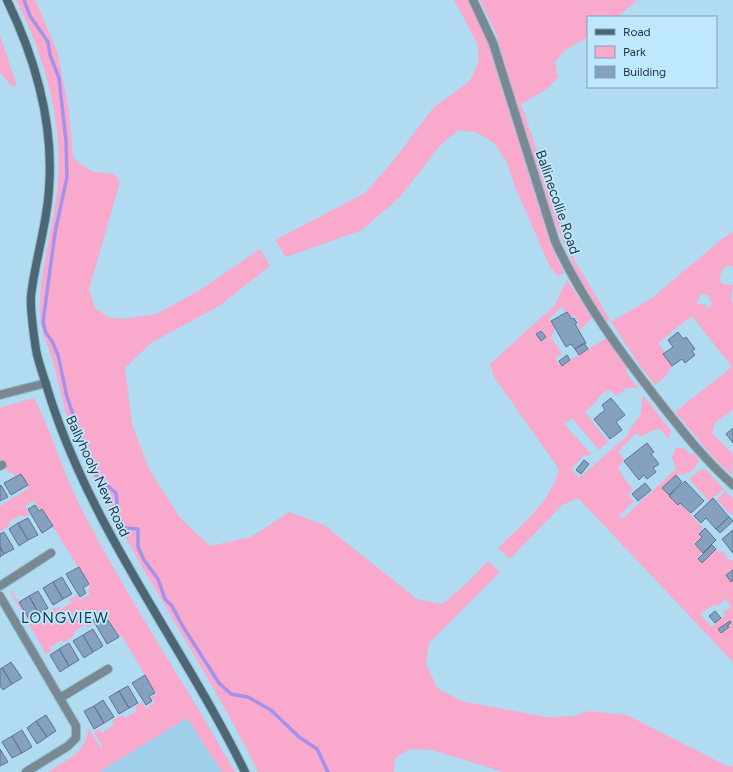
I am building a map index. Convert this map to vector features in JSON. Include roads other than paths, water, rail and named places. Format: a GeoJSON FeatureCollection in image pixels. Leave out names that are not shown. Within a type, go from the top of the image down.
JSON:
{"type":"FeatureCollection","features":[{"type":"Feature","properties":{"kind":"main road","name":"Ballyhooly New Road"},"geometry":{"type":"LineString","coordinates":[[7,0],[20,27],[40,84],[50,141],[49,191],[31,298],[36,350],[46,383],[70,454],[106,527],[196,679],[245,772]]}},
{"type":"Feature","properties":{"kind":"street","name":"Ballinecollie Road"},"geometry":{"type":"LineString","coordinates":[[473,0],[494,43],[555,242],[568,268],[592,310],[644,383],[704,456],[733,485]]}},
{"type":"Feature","properties":{"kind":"street"},"geometry":{"type":"LineString","coordinates":[[0,395],[46,383]]}},
{"type":"Feature","properties":{"kind":"street"},"geometry":{"type":"LineString","coordinates":[[0,586],[51,553]]}},
{"type":"Feature","properties":{"kind":"street"},"geometry":{"type":"LineString","coordinates":[[0,596],[76,726],[76,738],[68,746],[26,772]]}},
{"type":"Feature","properties":{"kind":"street"},"geometry":{"type":"LineString","coordinates":[[60,698],[108,669]]}},
{"type":"Feature","properties":{"kind":"waterway"},"geometry":{"type":"LineString","coordinates":[[24,0],[30,16],[48,42],[50,55],[59,78],[66,141],[67,177],[55,233],[43,322],[46,333],[52,341],[58,355],[67,397],[91,465],[98,478],[116,493],[118,512],[122,524],[125,528],[138,529],[138,547],[144,560],[158,579],[165,599],[172,606],[182,625],[219,683],[231,694],[248,697],[271,710],[299,737],[317,749],[328,772]]}},
{"type":"Feature","properties":{"kind":"district","name":"LONGVIEW"},"geometry":{"type":"Point","coordinates":[65,618]}}]}
